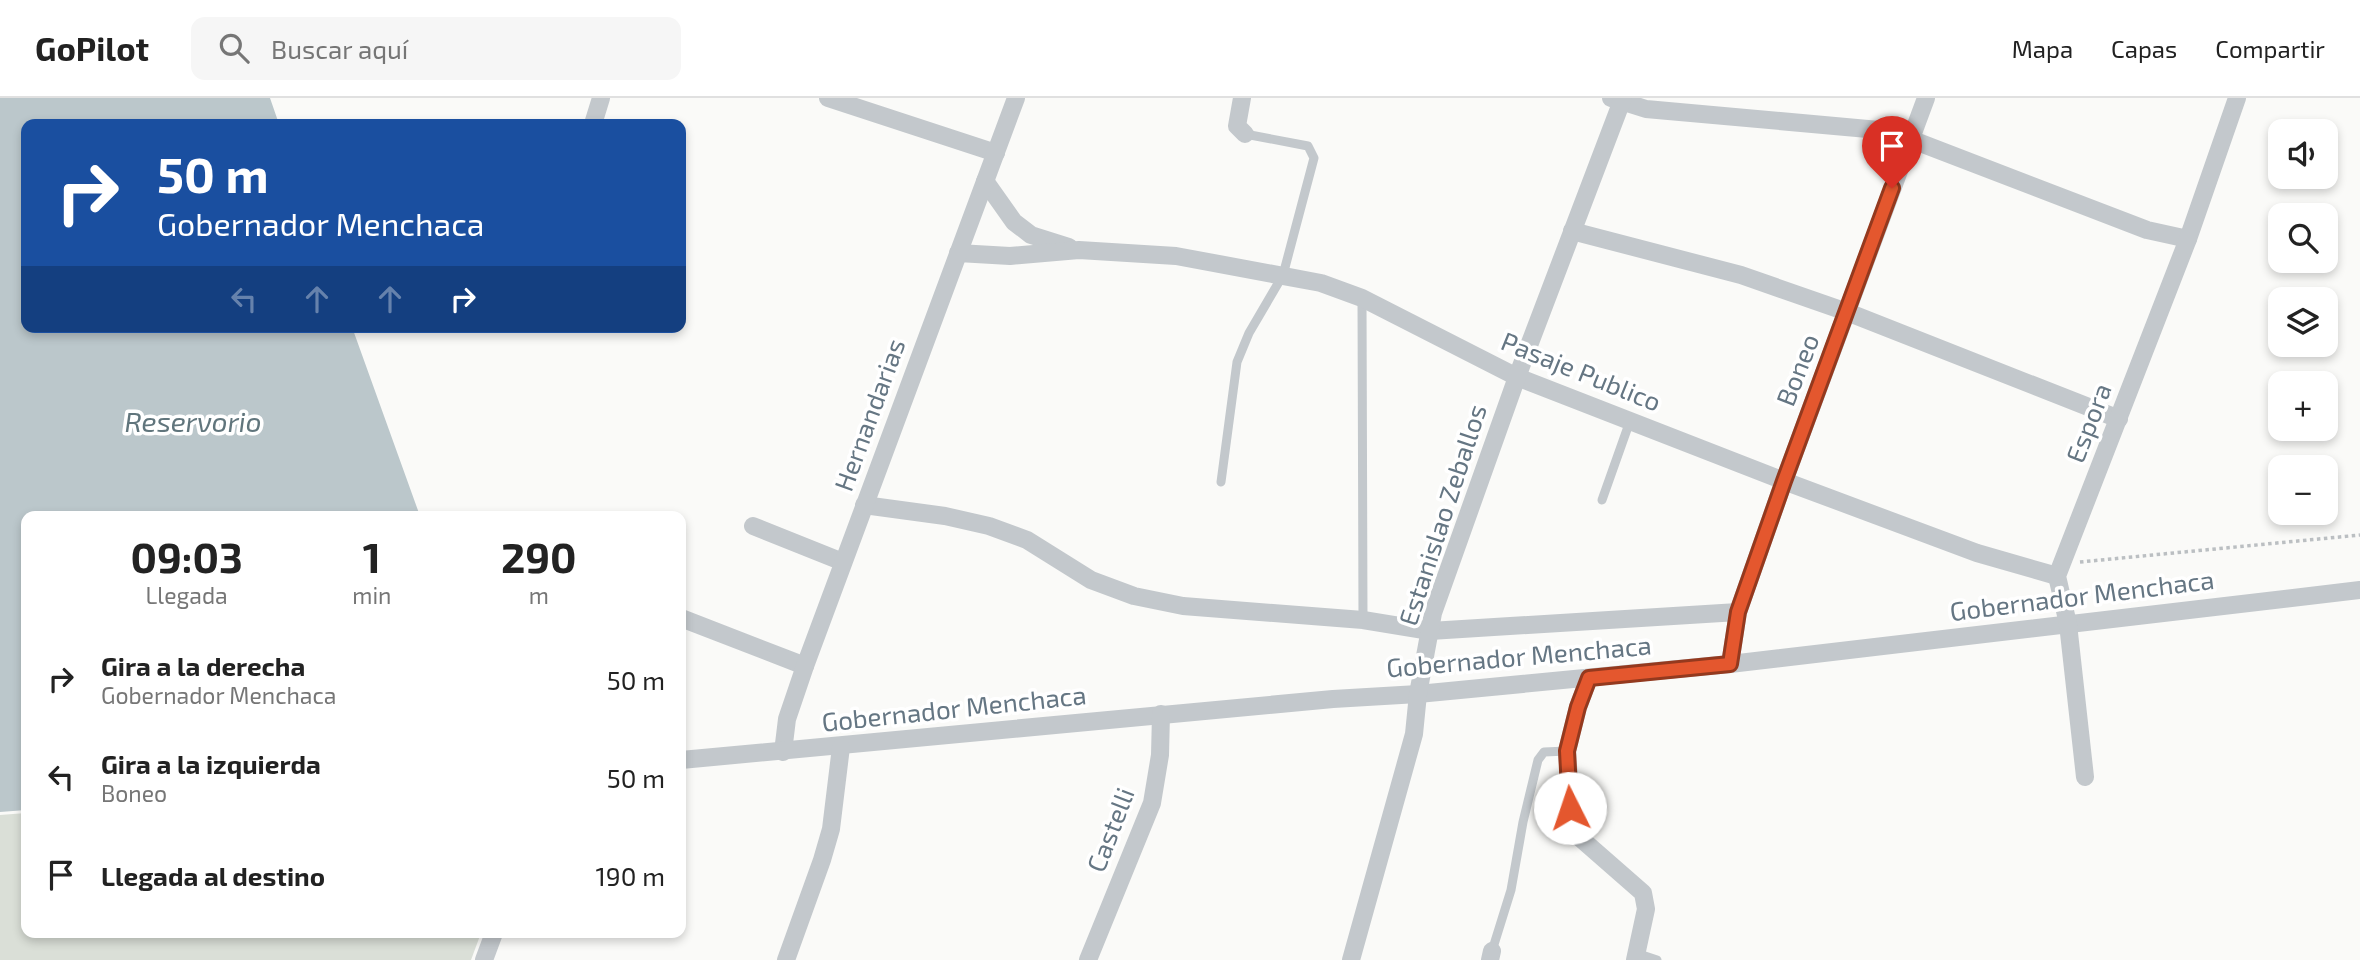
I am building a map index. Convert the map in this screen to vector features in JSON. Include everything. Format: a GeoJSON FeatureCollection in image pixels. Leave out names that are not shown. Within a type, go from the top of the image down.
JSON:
{"type":"FeatureCollection","features":[{"type":"Feature","properties":{"kind":"street"},"geometry":{"type":"LineString","coordinates":[[595,119],[601,98]]}},
{"type":"Feature","properties":{"kind":"street"},"geometry":{"type":"LineString","coordinates":[[828,98],[996,153]]}},
{"type":"Feature","properties":{"kind":"street","name":"Hernandarias"},"geometry":{"type":"LineString","coordinates":[[783,752],[787,719],[805,666],[1016,98]]}},
{"type":"Feature","properties":{"kind":"street"},"geometry":{"type":"LineString","coordinates":[[1242,98],[1237,126],[1245,134]]}},
{"type":"Feature","properties":{"kind":"street","name":"Boneo"},"geometry":{"type":"LineString","coordinates":[[1730,664],[1738,612],[1926,98]]}},
{"type":"Feature","properties":{"kind":"street","name":"Espora"},"geometry":{"type":"LineString","coordinates":[[2060,570],[2188,239],[2237,98]]}},
{"type":"Feature","properties":{"kind":"street"},"geometry":{"type":"LineString","coordinates":[[1619,99],[1646,109],[1879,130],[1910,139],[2147,230],[2188,239]]}},
{"type":"Feature","properties":{"kind":"street","name":"Estanislao Zeballos"},"geometry":{"type":"LineString","coordinates":[[1351,960],[1408,761],[1433,613],[1619,99]]}},
{"type":"Feature","properties":{"kind":"street","name":"Pasaje Publico"},"geometry":{"type":"LineString","coordinates":[[985,181],[1014,222],[1031,235],[1079,250]]}},
{"type":"Feature","properties":{"kind":"street"},"geometry":{"type":"LineString","coordinates":[[1572,231],[1741,275],[1847,312],[2119,419]]}},
{"type":"Feature","properties":{"kind":"street","name":"Pasaje Publico"},"geometry":{"type":"LineString","coordinates":[[958,253],[1010,256],[1079,250],[1176,256],[1321,283],[1362,298],[1517,377],[1629,421],[1977,553],[2060,570]]}},
{"type":"Feature","properties":{"kind":"street"},"geometry":{"type":"LineString","coordinates":[[864,505],[945,516],[989,526],[1027,540],[1091,580],[1134,596],[1183,606],[1363,620],[1430,631],[1738,612]]}},
{"type":"Feature","properties":{"kind":"street"},"geometry":{"type":"LineString","coordinates":[[753,526],[843,562]]}},
{"type":"Feature","properties":{"kind":"street"},"geometry":{"type":"LineString","coordinates":[[2060,570],[2085,777]]}},
{"type":"Feature","properties":{"kind":"street","name":"Gobernador Menchaca"},"geometry":{"type":"LineString","coordinates":[[686,760],[1730,664],[2360,590]]}},
{"type":"Feature","properties":{"kind":"street"},"geometry":{"type":"LineString","coordinates":[[686,620],[805,666]]}},
{"type":"Feature","properties":{"kind":"street"},"geometry":{"type":"LineString","coordinates":[[1589,678],[1578,707],[1567,751],[1574,831],[1643,893],[1646,909],[1636,957]]}},
{"type":"Feature","properties":{"kind":"street","name":"Castelli"},"geometry":{"type":"LineString","coordinates":[[1088,960],[1152,803],[1160,755],[1161,714]]}},
{"type":"Feature","properties":{"kind":"street"},"geometry":{"type":"LineString","coordinates":[[786,960],[831,829],[841,747]]}},
{"type":"Feature","properties":{"kind":"street"},"geometry":{"type":"LineString","coordinates":[[484,960],[492,938]]}},
{"type":"Feature","properties":{"kind":"lane"},"geometry":{"type":"LineString","coordinates":[[1221,482],[1237,362],[1249,333],[1283,275],[1314,158],[1308,146],[1245,134]]}},
{"type":"Feature","properties":{"kind":"lane"},"geometry":{"type":"LineString","coordinates":[[1362,298],[1363,620]]}},
{"type":"Feature","properties":{"kind":"lane"},"geometry":{"type":"LineString","coordinates":[[1602,499],[1629,421]]}},
{"type":"Feature","properties":{"kind":"lane"},"geometry":{"type":"LineString","coordinates":[[1491,956],[1511,890],[1538,760],[1544,752],[1567,751]]}},
{"type":"Feature","properties":{"kind":"lane"},"geometry":{"type":"LineString","coordinates":[[1636,957],[1657,960]]}},
{"type":"Feature","properties":{"kind":"path"},"geometry":{"type":"LineString","coordinates":[[2060,570],[2360,535]]}},
{"type":"Feature","properties":{"kind":"shaded area"},"geometry":{"type":"Polygon","coordinates":[[[21,813],[21,938],[479,938],[471,960],[0,960],[0,815],[21,813]]]}},
{"type":"Feature","properties":{"kind":"water","name":"Reservorio"},"geometry":{"type":"Polygon","coordinates":[[[0,98],[270,98],[277,119],[21,119],[21,333],[354,333],[418,511],[21,511],[21,810],[0,812],[0,98]]]}},
{"type":"Feature","properties":{"kind":"route"},"geometry":{"type":"LineString","coordinates":[[1570,808],[1567,751],[1578,707],[1589,678],[1730,664],[1738,612],[1892,188]]}}]}
